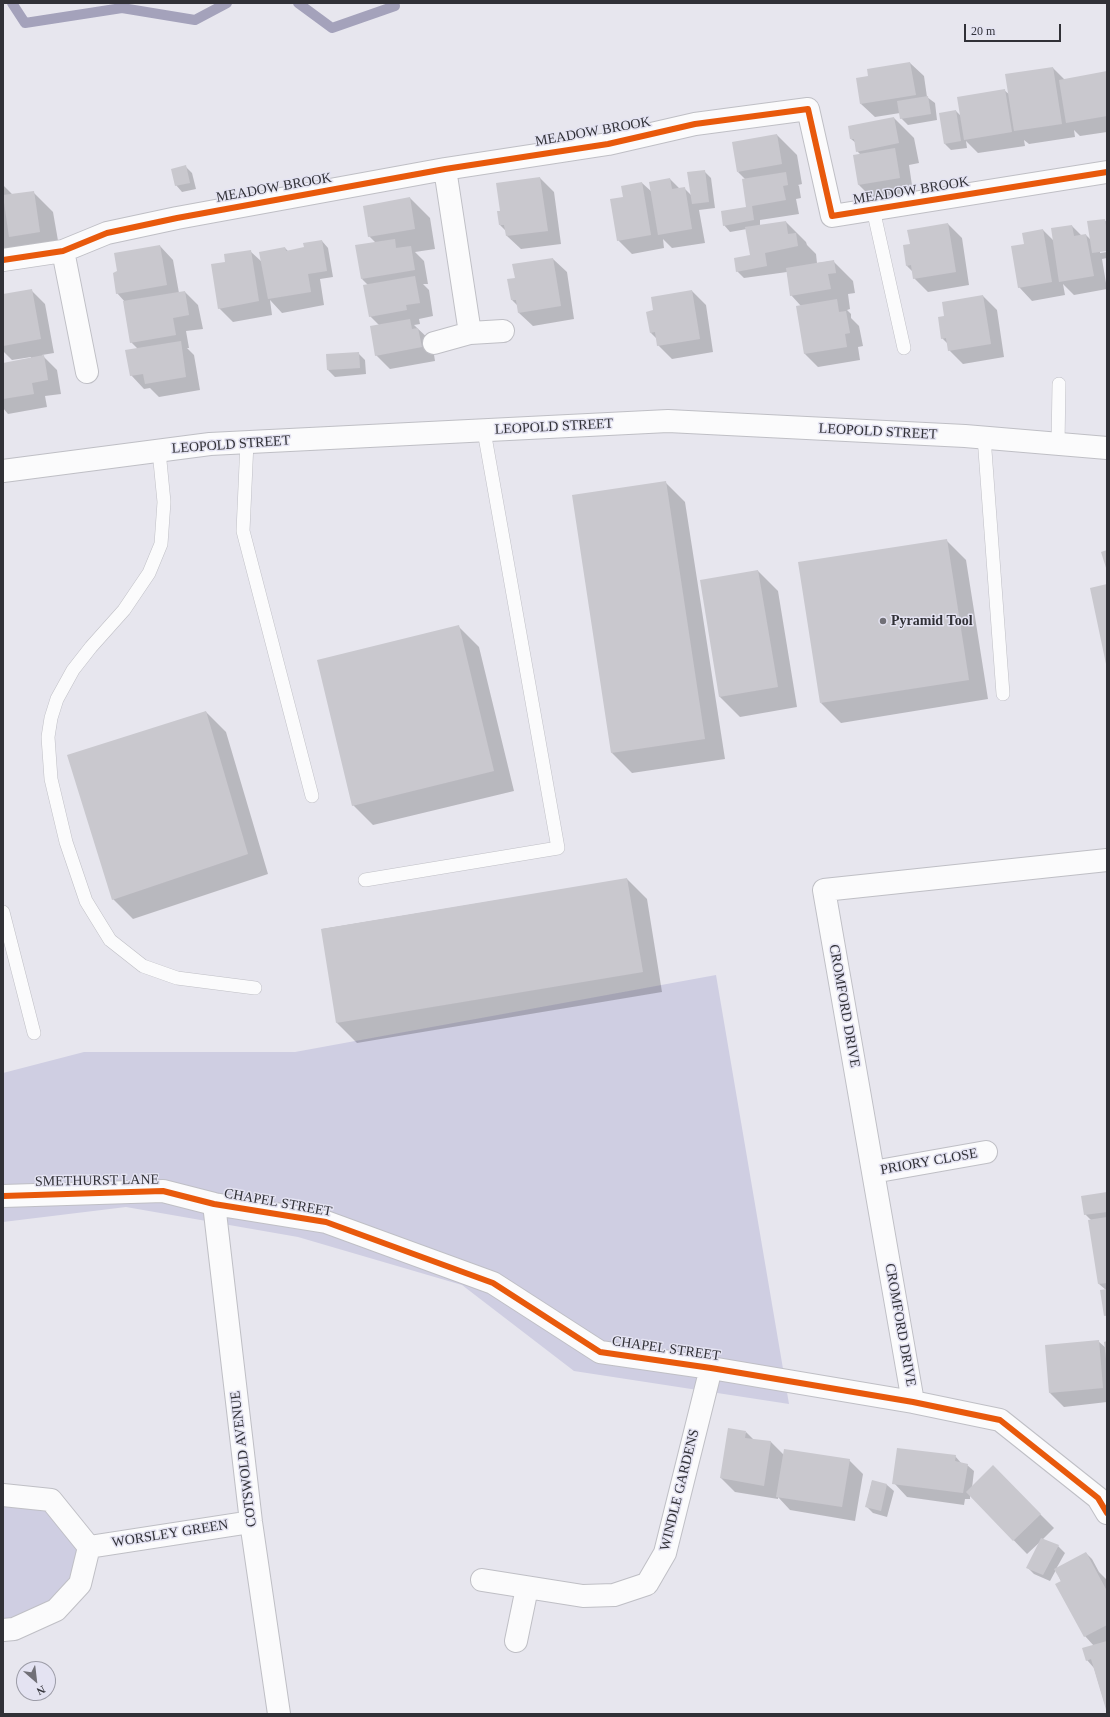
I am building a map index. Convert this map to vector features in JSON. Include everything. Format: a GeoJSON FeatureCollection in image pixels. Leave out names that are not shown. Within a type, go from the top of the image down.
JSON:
{"type":"FeatureCollection","features":[{"type":"Feature","properties":{"kind":"street","name":"MEADOW BROOK"},"geometry":{"type":"LineString","coordinates":[[3,260],[63,251],[107,233],[177,218],[445,169],[608,144],[695,124],[808,108],[832,216],[1107,172]]}},
{"type":"Feature","properties":{"kind":"street"},"geometry":{"type":"LineString","coordinates":[[445,169],[470,333]]}},
{"type":"Feature","properties":{"kind":"street"},"geometry":{"type":"LineString","coordinates":[[63,251],[87,372]]}},
{"type":"Feature","properties":{"kind":"street"},"geometry":{"type":"LineString","coordinates":[[434,343],[470,333],[503,331]]}},
{"type":"Feature","properties":{"kind":"street","name":"LEOPOLD STREET"},"geometry":{"type":"LineString","coordinates":[[3,471],[210,444],[668,421],[984,437],[1107,448]]}},
{"type":"Feature","properties":{"kind":"street","name":"CROMFORD DRIVE"},"geometry":{"type":"LineString","coordinates":[[913,1402],[824,890],[1107,860]]}},
{"type":"Feature","properties":{"kind":"street","name":"PRIORY CLOSE"},"geometry":{"type":"LineString","coordinates":[[873,1172],[986,1152]]}},
{"type":"Feature","properties":{"kind":"street","name":"SMETHURST LANE"},"geometry":{"type":"LineString","coordinates":[[3,1196],[163,1191],[214,1204]]}},
{"type":"Feature","properties":{"kind":"street","name":"CHAPEL STREET"},"geometry":{"type":"LineString","coordinates":[[214,1204],[326,1222],[493,1283],[600,1352],[711,1368],[913,1402],[1000,1420],[1104,1501]]}},
{"type":"Feature","properties":{"kind":"street","name":"COTSWOLD AVENUE"},"geometry":{"type":"LineString","coordinates":[[214,1204],[251,1522],[280,1714]]}},
{"type":"Feature","properties":{"kind":"street","name":"WINDLE GARDENS"},"geometry":{"type":"LineString","coordinates":[[482,1580],[527,1588],[590,1596],[614,1595],[647,1584],[665,1553],[711,1368]]}},
{"type":"Feature","properties":{"kind":"street"},"geometry":{"type":"LineString","coordinates":[[3,1495],[51,1500],[89,1547],[80,1584],[56,1610],[14,1629],[3,1630]]}},
{"type":"Feature","properties":{"kind":"street","name":"WORSLEY GREEN"},"geometry":{"type":"LineString","coordinates":[[89,1547],[251,1522]]}},
{"type":"Feature","properties":{"kind":"street"},"geometry":{"type":"LineString","coordinates":[[516,1641],[527,1588]]}},
{"type":"Feature","properties":{"kind":"lane"},"geometry":{"type":"LineString","coordinates":[[873,210],[904,348]]}},
{"type":"Feature","properties":{"kind":"lane"},"geometry":{"type":"LineString","coordinates":[[1058,444],[1059,384]]}},
{"type":"Feature","properties":{"kind":"lane"},"geometry":{"type":"LineString","coordinates":[[365,880],[558,848],[484,431]]}},
{"type":"Feature","properties":{"kind":"lane"},"geometry":{"type":"LineString","coordinates":[[984,437],[1003,694]]}},
{"type":"Feature","properties":{"kind":"lane"},"geometry":{"type":"LineString","coordinates":[[247,442],[243,532],[312,796]]}},
{"type":"Feature","properties":{"kind":"lane"},"geometry":{"type":"LineString","coordinates":[[159,451],[164,502],[162,544],[149,573],[124,610],[73,670],[57,699],[51,718],[48,737],[51,779],[66,842],[86,901],[110,940],[143,966],[177,978],[254,988]]}},
{"type":"Feature","properties":{"kind":"lane"},"geometry":{"type":"LineString","coordinates":[[3,912],[34,1033]]}},
{"type":"Feature","properties":{"kind":"shaded area"},"geometry":{"type":"Polygon","coordinates":[[[716,975],[789,1404],[574,1371],[462,1285],[298,1237],[126,1207],[3,1222],[3,1073],[84,1052],[295,1052],[716,975]]]}},
{"type":"Feature","properties":{"kind":"shaded area"},"geometry":{"type":"Polygon","coordinates":[[[3,1495],[51,1500],[89,1547],[80,1584],[3,1630],[3,1495]]]}},
{"type":"Feature","properties":{"kind":"building"},"geometry":{"type":"Polygon","coordinates":[[[910,62],[916,95],[860,104],[856,78],[868,76],[867,69],[910,62]]]}},
{"type":"Feature","properties":{"kind":"building"},"geometry":{"type":"Polygon","coordinates":[[[1053,67],[1062,124],[1014,131],[1005,74],[1053,67]]]}},
{"type":"Feature","properties":{"kind":"building"},"geometry":{"type":"Polygon","coordinates":[[[1107,71],[1107,116],[1066,123],[1059,80],[1107,71]]]}},
{"type":"Feature","properties":{"kind":"building"},"geometry":{"type":"Polygon","coordinates":[[[1005,89],[1012,132],[964,140],[957,97],[1005,89]]]}},
{"type":"Feature","properties":{"kind":"building"},"geometry":{"type":"Polygon","coordinates":[[[928,96],[931,114],[900,119],[897,101],[928,96]]]}},
{"type":"Feature","properties":{"kind":"building"},"geometry":{"type":"Polygon","coordinates":[[[956,110],[961,141],[944,144],[939,113],[956,110]]]}},
{"type":"Feature","properties":{"kind":"building"},"geometry":{"type":"Polygon","coordinates":[[[894,117],[899,143],[856,152],[854,139],[850,139],[848,126],[894,117]]]}},
{"type":"Feature","properties":{"kind":"building"},"geometry":{"type":"Polygon","coordinates":[[[777,134],[782,164],[737,172],[732,142],[777,134]]]}},
{"type":"Feature","properties":{"kind":"building"},"geometry":{"type":"Polygon","coordinates":[[[895,148],[900,178],[858,185],[853,155],[895,148]]]}},
{"type":"Feature","properties":{"kind":"building"},"geometry":{"type":"Polygon","coordinates":[[[186,165],[190,183],[175,186],[171,169],[186,165]]]}},
{"type":"Feature","properties":{"kind":"building"},"geometry":{"type":"Polygon","coordinates":[[[705,170],[709,202],[692,204],[687,172],[705,170]]]}},
{"type":"Feature","properties":{"kind":"building"},"geometry":{"type":"Polygon","coordinates":[[[786,172],[788,185],[783,186],[786,200],[752,206],[754,220],[723,226],[721,211],[746,207],[742,179],[786,172]]]}},
{"type":"Feature","properties":{"kind":"building"},"geometry":{"type":"Polygon","coordinates":[[[540,177],[548,231],[506,236],[504,225],[499,225],[497,211],[500,211],[496,183],[540,177]]]}},
{"type":"Feature","properties":{"kind":"building"},"geometry":{"type":"Polygon","coordinates":[[[670,178],[672,189],[685,187],[692,229],[658,235],[649,182],[670,178]]]}},
{"type":"Feature","properties":{"kind":"building"},"geometry":{"type":"Polygon","coordinates":[[[642,182],[651,235],[617,241],[610,199],[623,197],[621,186],[642,182]]]}},
{"type":"Feature","properties":{"kind":"building"},"geometry":{"type":"Polygon","coordinates":[[[34,191],[40,232],[9,237],[3,195],[34,191]]]}},
{"type":"Feature","properties":{"kind":"building"},"geometry":{"type":"Polygon","coordinates":[[[410,197],[415,229],[368,237],[363,206],[410,197]]]}},
{"type":"Feature","properties":{"kind":"building"},"geometry":{"type":"Polygon","coordinates":[[[1105,219],[1107,251],[1092,253],[1087,221],[1105,219]]]}},
{"type":"Feature","properties":{"kind":"building"},"geometry":{"type":"Polygon","coordinates":[[[786,221],[788,234],[796,233],[798,246],[765,253],[767,266],[736,272],[734,258],[750,255],[745,227],[786,221]]]}},
{"type":"Feature","properties":{"kind":"building"},"geometry":{"type":"Polygon","coordinates":[[[948,223],[956,272],[913,279],[911,265],[906,266],[903,245],[910,244],[907,230],[948,223]]]}},
{"type":"Feature","properties":{"kind":"building"},"geometry":{"type":"Polygon","coordinates":[[[1072,225],[1074,236],[1086,234],[1094,276],[1059,282],[1051,228],[1072,225]]]}},
{"type":"Feature","properties":{"kind":"building"},"geometry":{"type":"Polygon","coordinates":[[[1043,229],[1052,282],[1018,288],[1011,246],[1024,244],[1022,233],[1043,229]]]}},
{"type":"Feature","properties":{"kind":"building"},"geometry":{"type":"Polygon","coordinates":[[[395,239],[396,248],[411,246],[415,270],[361,279],[355,245],[395,239]]]}},
{"type":"Feature","properties":{"kind":"building"},"geometry":{"type":"Polygon","coordinates":[[[322,240],[327,271],[308,274],[311,292],[268,299],[259,252],[285,247],[286,251],[304,247],[303,243],[322,240]]]}},
{"type":"Feature","properties":{"kind":"building"},"geometry":{"type":"Polygon","coordinates":[[[160,245],[167,285],[116,294],[113,273],[117,271],[114,253],[160,245]]]}},
{"type":"Feature","properties":{"kind":"building"},"geometry":{"type":"Polygon","coordinates":[[[251,250],[259,301],[218,309],[211,264],[225,262],[224,254],[251,250]]]}},
{"type":"Feature","properties":{"kind":"building"},"geometry":{"type":"Polygon","coordinates":[[[553,258],[561,306],[518,313],[516,300],[511,300],[507,279],[515,278],[512,264],[553,258]]]}},
{"type":"Feature","properties":{"kind":"building"},"geometry":{"type":"Polygon","coordinates":[[[834,260],[836,273],[828,274],[831,289],[790,296],[786,268],[834,260]]]}},
{"type":"Feature","properties":{"kind":"building"},"geometry":{"type":"Polygon","coordinates":[[[415,276],[420,303],[406,305],[407,310],[369,317],[363,285],[415,276]]]}},
{"type":"Feature","properties":{"kind":"building"},"geometry":{"type":"Polygon","coordinates":[[[32,289],[41,339],[3,346],[3,294],[32,289]]]}},
{"type":"Feature","properties":{"kind":"building"},"geometry":{"type":"Polygon","coordinates":[[[692,290],[700,339],[657,346],[655,332],[650,333],[646,312],[653,310],[651,297],[692,290]]]}},
{"type":"Feature","properties":{"kind":"building"},"geometry":{"type":"Polygon","coordinates":[[[185,291],[189,315],[173,318],[176,335],[130,343],[123,301],[185,291]]]}},
{"type":"Feature","properties":{"kind":"building"},"geometry":{"type":"Polygon","coordinates":[[[983,295],[991,344],[948,351],[946,338],[941,339],[938,317],[944,316],[942,302],[983,295]]]}},
{"type":"Feature","properties":{"kind":"building"},"geometry":{"type":"Polygon","coordinates":[[[837,299],[839,312],[846,311],[850,333],[845,334],[847,347],[804,354],[796,306],[837,299]]]}},
{"type":"Feature","properties":{"kind":"building"},"geometry":{"type":"Polygon","coordinates":[[[410,319],[412,329],[418,328],[422,347],[375,356],[370,326],[410,319]]]}},
{"type":"Feature","properties":{"kind":"building"},"geometry":{"type":"Polygon","coordinates":[[[181,341],[186,377],[145,384],[143,374],[130,376],[125,350],[181,341]]]}},
{"type":"Feature","properties":{"kind":"building"},"geometry":{"type":"Polygon","coordinates":[[[359,352],[360,368],[327,370],[326,354],[359,352]]]}},
{"type":"Feature","properties":{"kind":"building"},"geometry":{"type":"Polygon","coordinates":[[[44,355],[48,380],[32,383],[34,394],[3,399],[3,363],[44,355]]]}},
{"type":"Feature","properties":{"kind":"building"},"geometry":{"type":"Polygon","coordinates":[[[666,481],[705,739],[611,753],[572,495],[666,481]]]}},
{"type":"Feature","properties":{"kind":"building","name":"Pyramid Tool"},"geometry":{"type":"Polygon","coordinates":[[[947,539],[969,680],[820,703],[798,562],[947,539]]]}},
{"type":"Feature","properties":{"kind":"building"},"geometry":{"type":"Polygon","coordinates":[[[1107,550],[1107,571],[1101,552],[1107,550]]]}},
{"type":"Feature","properties":{"kind":"building"},"geometry":{"type":"Polygon","coordinates":[[[758,570],[778,687],[719,697],[700,580],[758,570]]]}},
{"type":"Feature","properties":{"kind":"building"},"geometry":{"type":"Polygon","coordinates":[[[1107,584],[1107,664],[1106,664],[1090,588],[1107,584]]]}},
{"type":"Feature","properties":{"kind":"building"},"geometry":{"type":"Polygon","coordinates":[[[459,625],[494,771],[352,806],[317,660],[459,625]]]}},
{"type":"Feature","properties":{"kind":"building"},"geometry":{"type":"Polygon","coordinates":[[[206,711],[248,854],[112,900],[67,755],[206,711]]]}},
{"type":"Feature","properties":{"kind":"building"},"geometry":{"type":"Polygon","coordinates":[[[627,878],[643,972],[336,1023],[321,929],[627,878]]]}},
{"type":"Feature","properties":{"kind":"building"},"geometry":{"type":"Polygon","coordinates":[[[1107,1192],[1107,1212],[1084,1215],[1081,1196],[1107,1192]]]}},
{"type":"Feature","properties":{"kind":"building"},"geometry":{"type":"Polygon","coordinates":[[[1107,1217],[1107,1283],[1098,1284],[1088,1220],[1107,1217]]]}},
{"type":"Feature","properties":{"kind":"building"},"geometry":{"type":"Polygon","coordinates":[[[1107,1289],[1107,1315],[1104,1316],[1100,1290],[1107,1289]]]}},
{"type":"Feature","properties":{"kind":"building"},"geometry":{"type":"Polygon","coordinates":[[[1099,1340],[1103,1388],[1049,1393],[1045,1345],[1099,1340]]]}},
{"type":"Feature","properties":{"kind":"building"},"geometry":{"type":"Polygon","coordinates":[[[1107,1341],[1107,1358],[1106,1358],[1104,1342],[1107,1341]]]}},
{"type":"Feature","properties":{"kind":"building"},"geometry":{"type":"Polygon","coordinates":[[[728,1428],[746,1431],[745,1438],[771,1441],[764,1486],[720,1478],[728,1428]]]}},
{"type":"Feature","properties":{"kind":"building"},"geometry":{"type":"Polygon","coordinates":[[[897,1448],[956,1455],[955,1461],[968,1464],[963,1493],[892,1484],[897,1448]]]}},
{"type":"Feature","properties":{"kind":"building"},"geometry":{"type":"Polygon","coordinates":[[[784,1449],[850,1459],[842,1507],[776,1497],[784,1449]]]}},
{"type":"Feature","properties":{"kind":"building"},"geometry":{"type":"Polygon","coordinates":[[[993,1465],[1041,1514],[1013,1541],[966,1492],[993,1465]]]}},
{"type":"Feature","properties":{"kind":"building"},"geometry":{"type":"Polygon","coordinates":[[[872,1480],[887,1484],[881,1511],[865,1507],[872,1480]]]}},
{"type":"Feature","properties":{"kind":"building"},"geometry":{"type":"Polygon","coordinates":[[[1041,1538],[1059,1545],[1043,1575],[1026,1568],[1041,1538]]]}},
{"type":"Feature","properties":{"kind":"building"},"geometry":{"type":"Polygon","coordinates":[[[1086,1552],[1107,1591],[1107,1625],[1084,1637],[1055,1584],[1061,1581],[1054,1569],[1086,1552]]]}},
{"type":"Feature","properties":{"kind":"building"},"geometry":{"type":"Polygon","coordinates":[[[1107,1641],[1107,1713],[1091,1659],[1086,1661],[1082,1648],[1107,1641]]]}},
{"type":"Feature","properties":{"kind":"waterway"},"geometry":{"type":"LineString","coordinates":[[12,3],[25,23],[122,8],[195,20],[227,3]]}},
{"type":"Feature","properties":{"kind":"waterway"},"geometry":{"type":"LineString","coordinates":[[298,3],[332,28],[395,6],[394,3]]}},
{"type":"Feature","properties":{"kind":"cycle path"},"geometry":{"type":"LineString","coordinates":[[3,260],[63,251],[107,233],[177,218],[445,169],[608,144],[695,124],[808,109],[832,216],[1107,172]]}},
{"type":"Feature","properties":{"kind":"cycle path"},"geometry":{"type":"LineString","coordinates":[[3,1196],[163,1191],[214,1204],[326,1222],[493,1283],[600,1352],[711,1368],[913,1402],[1000,1420],[1098,1498],[1107,1513]]}},
{"type":"Feature","properties":{"kind":"place","name":"Pyramid Tool"},"geometry":{"type":"Point","coordinates":[883,621]}}]}
